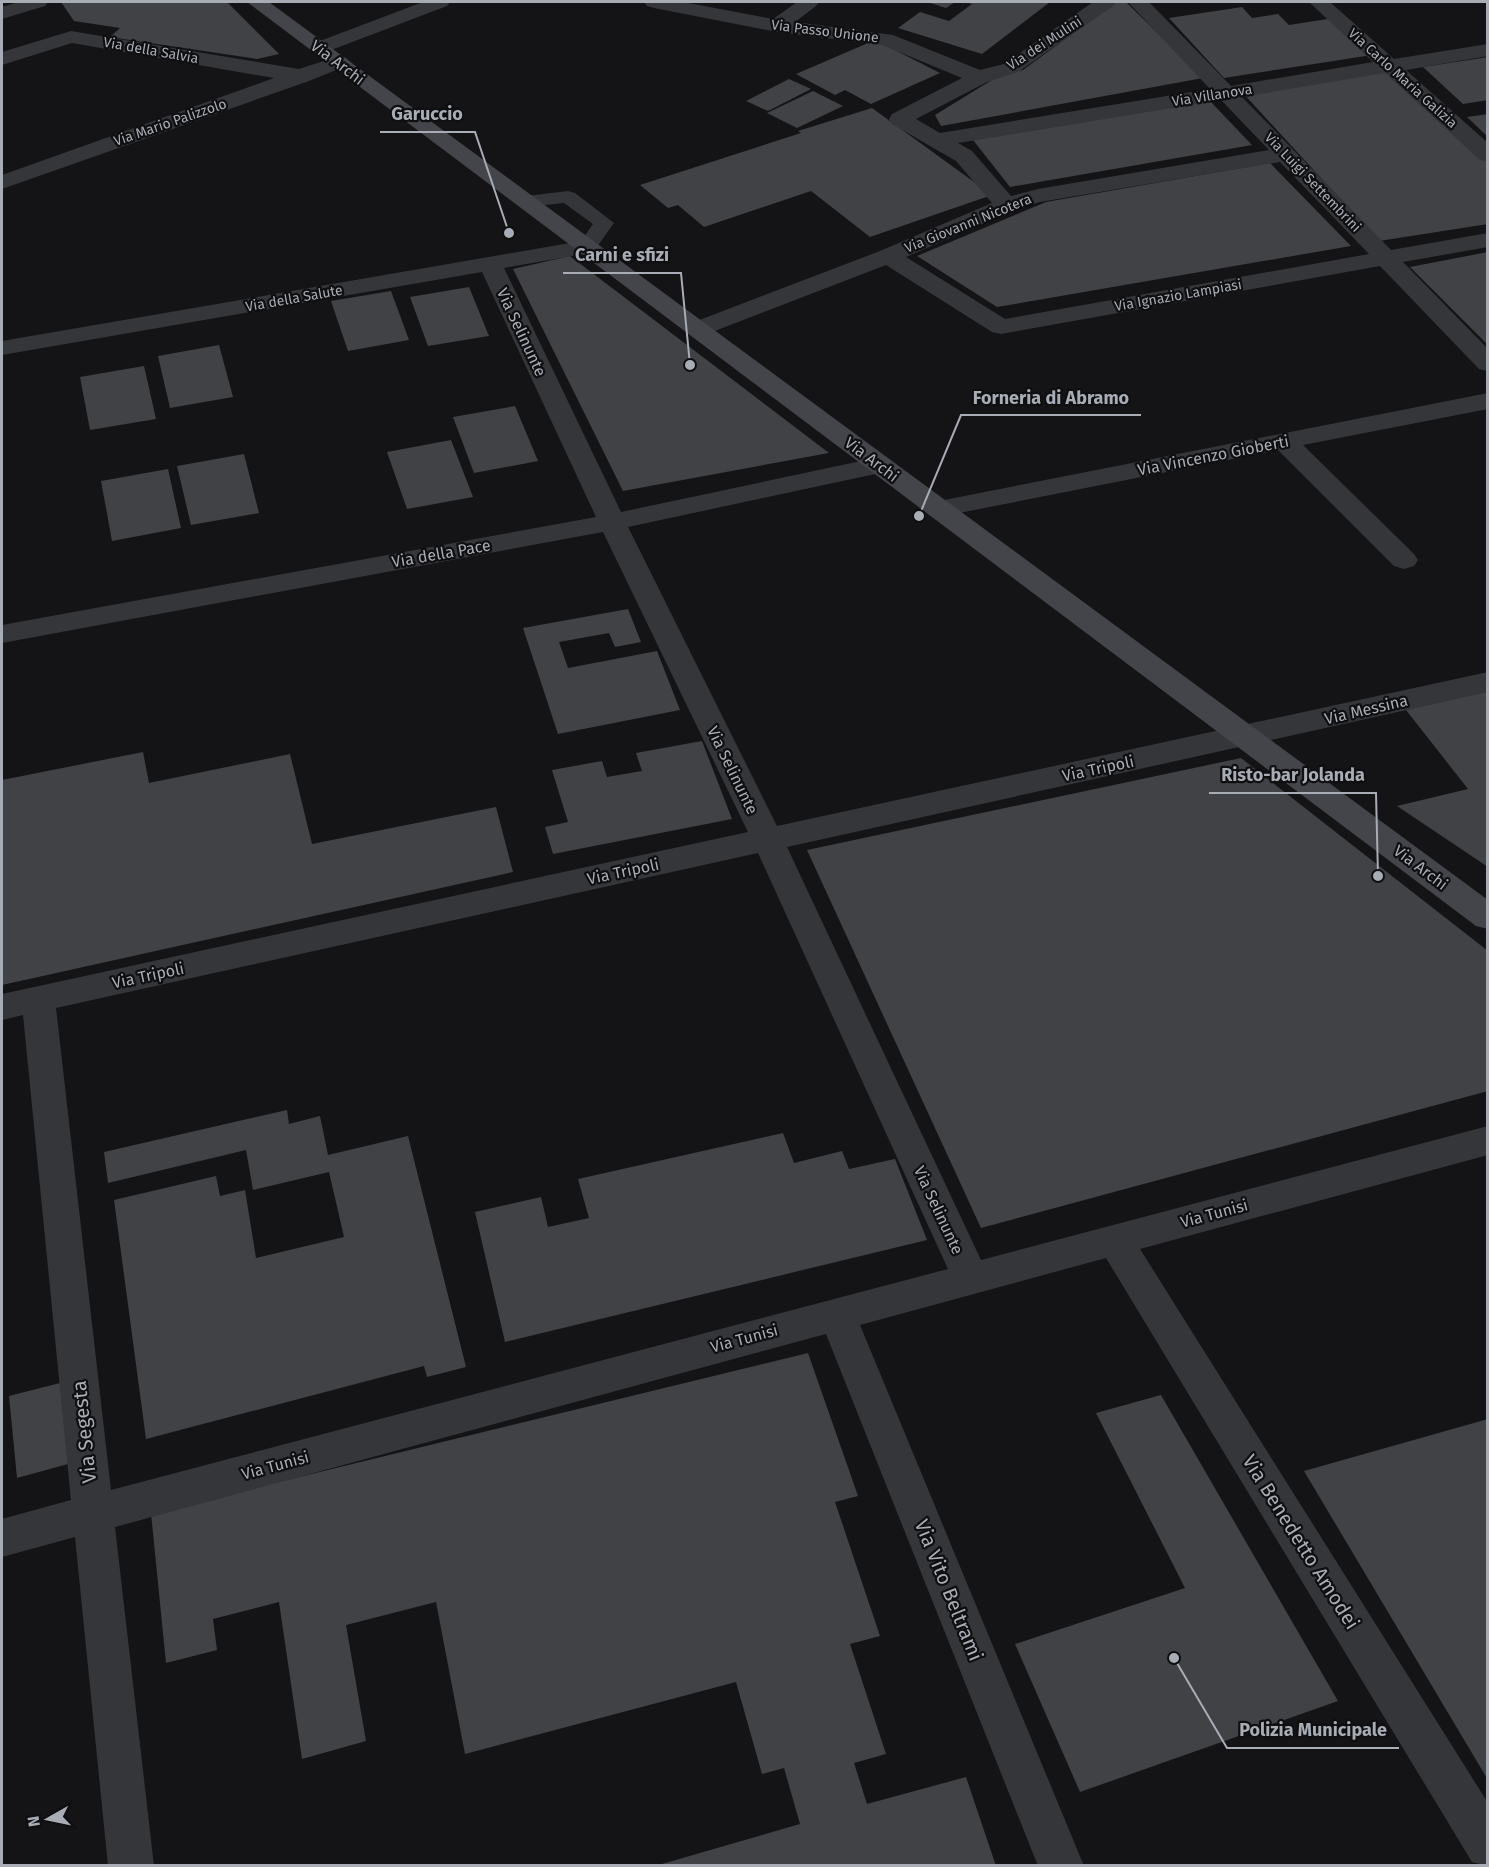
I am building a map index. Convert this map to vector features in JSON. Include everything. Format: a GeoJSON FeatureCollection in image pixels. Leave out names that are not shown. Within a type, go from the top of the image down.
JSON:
{"type":"FeatureCollection","features":[{"type":"Feature","properties":{"kind":"street"},"geometry":{"type":"LineString","coordinates":[[2,13],[38,2]]}},
{"type":"Feature","properties":{"kind":"street","name":"Via Archi"},"geometry":{"type":"LineString","coordinates":[[257,2],[1488,917]]}},
{"type":"Feature","properties":{"kind":"street","name":"Via Mario Palizzolo"},"geometry":{"type":"LineString","coordinates":[[2,182],[303,76],[329,55],[440,2]]}},
{"type":"Feature","properties":{"kind":"street","name":"Via Passo Unione"},"geometry":{"type":"LineString","coordinates":[[654,2],[777,26],[886,39],[978,77]]}},
{"type":"Feature","properties":{"kind":"street"},"geometry":{"type":"LineString","coordinates":[[777,26],[809,2]]}},
{"type":"Feature","properties":{"kind":"street","name":"Via dei Mulini"},"geometry":{"type":"LineString","coordinates":[[978,77],[1011,68],[1106,2]]}},
{"type":"Feature","properties":{"kind":"street","name":"Via Luigi Settembrini"},"geometry":{"type":"LineString","coordinates":[[1138,2],[1488,364]]}},
{"type":"Feature","properties":{"kind":"street","name":"Via Carlo Maria Galizia"},"geometry":{"type":"LineString","coordinates":[[1319,2],[1488,155]]}},
{"type":"Feature","properties":{"kind":"street","name":"Via della Salvia"},"geometry":{"type":"LineString","coordinates":[[2,59],[71,37],[303,76]]}},
{"type":"Feature","properties":{"kind":"street","name":"Via Villanova"},"geometry":{"type":"LineString","coordinates":[[936,140],[1488,50]]}},
{"type":"Feature","properties":{"kind":"street"},"geometry":{"type":"LineString","coordinates":[[978,77],[900,119],[964,156],[1006,206]]}},
{"type":"Feature","properties":{"kind":"street","name":"Via Giovanni Nicotera"},"geometry":{"type":"LineString","coordinates":[[698,329],[888,256],[1006,206],[1038,196],[1286,154]]}},
{"type":"Feature","properties":{"kind":"street","name":"Via Ignazio Lampiasi"},"geometry":{"type":"LineString","coordinates":[[888,256],[1001,327],[1488,240]]}},
{"type":"Feature","properties":{"kind":"street","name":"Via della Salute"},"geometry":{"type":"LineString","coordinates":[[2,348],[586,247]]}},
{"type":"Feature","properties":{"kind":"street","name":"Via Selinunte"},"geometry":{"type":"LineString","coordinates":[[490,264],[612,522],[768,839],[971,1278]]}},
{"type":"Feature","properties":{"kind":"street","name":"Via Vincenzo Gioberti"},"geometry":{"type":"LineString","coordinates":[[939,509],[1488,401]]}},
{"type":"Feature","properties":{"kind":"street"},"geometry":{"type":"LineString","coordinates":[[1282,441],[1404,560]]}},
{"type":"Feature","properties":{"kind":"street","name":"Via della Pace"},"geometry":{"type":"LineString","coordinates":[[2,634],[612,522],[880,465]]}},
{"type":"Feature","properties":{"kind":"street","name":"Via Messina"},"geometry":{"type":"LineString","coordinates":[[1245,736],[1488,682]]}},
{"type":"Feature","properties":{"kind":"street","name":"Via Tripoli"},"geometry":{"type":"LineString","coordinates":[[2,1007],[1245,736]]}},
{"type":"Feature","properties":{"kind":"street","name":"Via Segesta"},"geometry":{"type":"LineString","coordinates":[[38,999],[131,1866]]}},
{"type":"Feature","properties":{"kind":"street","name":"Via Tunisi"},"geometry":{"type":"LineString","coordinates":[[2,1538],[1488,1140]]}},
{"type":"Feature","properties":{"kind":"street","name":"Via Benedetto Amodei"},"geometry":{"type":"LineString","coordinates":[[1114,1239],[1488,1846]]}},
{"type":"Feature","properties":{"kind":"street","name":"Via Vito Beltrami"},"geometry":{"type":"LineString","coordinates":[[837,1314],[1061,1866]]}},
{"type":"Feature","properties":{"kind":"building"},"geometry":{"type":"Polygon","coordinates":[[[61,2],[227,2],[279,54],[257,59],[110,37],[120,28],[74,21],[61,2]]]}},
{"type":"Feature","properties":{"kind":"building"},"geometry":{"type":"Polygon","coordinates":[[[927,2],[955,2],[946,8],[927,2]]]}},
{"type":"Feature","properties":{"kind":"building"},"geometry":{"type":"Polygon","coordinates":[[[965,2],[1050,2],[982,54],[898,28],[920,12],[949,21],[972,4],[965,2]]]}},
{"type":"Feature","properties":{"kind":"building"},"geometry":{"type":"Polygon","coordinates":[[[1116,2],[1126,2],[1203,78],[941,126],[935,115],[1000,75],[1023,70],[1116,2]]]}},
{"type":"Feature","properties":{"kind":"building"},"geometry":{"type":"Polygon","coordinates":[[[1242,7],[1252,18],[1278,14],[1289,25],[1334,18],[1372,55],[1224,78],[1169,18],[1242,7]]]}},
{"type":"Feature","properties":{"kind":"building"},"geometry":{"type":"Polygon","coordinates":[[[875,40],[940,73],[871,104],[845,90],[835,95],[796,74],[875,40]]]}},
{"type":"Feature","properties":{"kind":"building"},"geometry":{"type":"Polygon","coordinates":[[[1488,57],[1488,100],[1463,104],[1423,67],[1488,57]]]}},
{"type":"Feature","properties":{"kind":"building"},"geometry":{"type":"Polygon","coordinates":[[[1389,70],[1488,156],[1488,224],[1379,241],[1242,92],[1389,70]]]}},
{"type":"Feature","properties":{"kind":"building"},"geometry":{"type":"Polygon","coordinates":[[[789,79],[811,89],[768,111],[746,101],[789,79]]]}},
{"type":"Feature","properties":{"kind":"building"},"geometry":{"type":"Polygon","coordinates":[[[813,91],[843,106],[797,128],[767,113],[813,91]]]}},
{"type":"Feature","properties":{"kind":"building"},"geometry":{"type":"Polygon","coordinates":[[[1210,101],[1252,145],[1010,187],[973,140],[1210,101]]]}},
{"type":"Feature","properties":{"kind":"building"},"geometry":{"type":"Polygon","coordinates":[[[872,108],[992,195],[870,237],[811,191],[704,227],[678,205],[668,208],[640,185],[801,133],[798,131],[872,108]]]}},
{"type":"Feature","properties":{"kind":"building"},"geometry":{"type":"Polygon","coordinates":[[[1488,114],[1488,137],[1467,117],[1488,114]]]}},
{"type":"Feature","properties":{"kind":"building"},"geometry":{"type":"Polygon","coordinates":[[[1270,163],[1351,246],[997,307],[917,256],[1046,202],[1270,163]]]}},
{"type":"Feature","properties":{"kind":"building"},"geometry":{"type":"Polygon","coordinates":[[[1488,252],[1488,345],[1410,267],[1488,252]]]}},
{"type":"Feature","properties":{"kind":"building"},"geometry":{"type":"Polygon","coordinates":[[[570,256],[829,453],[623,491],[513,269],[570,256]]]}},
{"type":"Feature","properties":{"kind":"building"},"geometry":{"type":"Polygon","coordinates":[[[469,287],[489,336],[428,346],[410,297],[469,287]]]}},
{"type":"Feature","properties":{"kind":"building"},"geometry":{"type":"Polygon","coordinates":[[[391,291],[409,340],[348,351],[331,301],[391,291]]]}},
{"type":"Feature","properties":{"kind":"building"},"geometry":{"type":"Polygon","coordinates":[[[219,345],[233,397],[170,408],[158,356],[219,345]]]}},
{"type":"Feature","properties":{"kind":"building"},"geometry":{"type":"Polygon","coordinates":[[[144,366],[156,419],[90,430],[80,377],[144,366]]]}},
{"type":"Feature","properties":{"kind":"building"},"geometry":{"type":"Polygon","coordinates":[[[515,406],[538,461],[474,473],[453,417],[515,406]]]}},
{"type":"Feature","properties":{"kind":"building"},"geometry":{"type":"Polygon","coordinates":[[[451,440],[473,497],[407,509],[387,452],[451,440]]]}},
{"type":"Feature","properties":{"kind":"building"},"geometry":{"type":"Polygon","coordinates":[[[244,454],[259,513],[191,525],[177,466],[244,454]]]}},
{"type":"Feature","properties":{"kind":"building"},"geometry":{"type":"Polygon","coordinates":[[[168,469],[181,528],[112,541],[101,481],[168,469]]]}},
{"type":"Feature","properties":{"kind":"building"},"geometry":{"type":"Polygon","coordinates":[[[628,609],[641,642],[615,647],[609,633],[559,642],[568,668],[657,651],[680,710],[558,734],[523,628],[628,609]]]}},
{"type":"Feature","properties":{"kind":"building"},"geometry":{"type":"Polygon","coordinates":[[[1488,691],[1488,867],[1397,806],[1468,789],[1406,710],[1488,691]]]}},
{"type":"Feature","properties":{"kind":"building"},"geometry":{"type":"Polygon","coordinates":[[[702,741],[732,819],[553,854],[545,827],[568,822],[552,770],[602,761],[607,777],[642,771],[636,753],[702,741]]]}},
{"type":"Feature","properties":{"kind":"building"},"geometry":{"type":"Polygon","coordinates":[[[143,752],[149,783],[290,754],[312,844],[496,807],[513,872],[2,985],[2,780],[143,752]]]}},
{"type":"Feature","properties":{"kind":"building"},"geometry":{"type":"Polygon","coordinates":[[[1241,758],[1488,951],[1488,1091],[981,1228],[807,850],[1241,758]]]}},
{"type":"Feature","properties":{"kind":"building"},"geometry":{"type":"Polygon","coordinates":[[[287,1110],[289,1124],[320,1116],[328,1155],[408,1136],[466,1367],[427,1377],[424,1366],[146,1439],[114,1200],[216,1176],[220,1196],[245,1190],[256,1258],[344,1237],[329,1172],[253,1190],[246,1150],[108,1183],[104,1152],[287,1110]]]}},
{"type":"Feature","properties":{"kind":"building"},"geometry":{"type":"Polygon","coordinates":[[[783,1133],[794,1163],[842,1151],[849,1169],[895,1159],[927,1240],[505,1342],[475,1212],[541,1197],[548,1227],[589,1218],[578,1179],[783,1133]]]}},
{"type":"Feature","properties":{"kind":"building"},"geometry":{"type":"Polygon","coordinates":[[[808,1353],[858,1496],[835,1502],[880,1636],[850,1644],[886,1754],[854,1763],[867,1804],[966,1777],[996,1866],[655,1866],[800,1824],[784,1768],[762,1774],[736,1682],[465,1754],[436,1602],[346,1625],[366,1741],[302,1759],[279,1602],[213,1619],[217,1650],[166,1663],[151,1513],[808,1353]]]}},
{"type":"Feature","properties":{"kind":"building"},"geometry":{"type":"Polygon","coordinates":[[[60,1383],[68,1464],[17,1478],[9,1396],[60,1383]]]}},
{"type":"Feature","properties":{"kind":"building"},"geometry":{"type":"Polygon","coordinates":[[[1161,1395],[1338,1701],[1080,1792],[1015,1644],[1185,1588],[1096,1413],[1161,1395]]]}},
{"type":"Feature","properties":{"kind":"building"},"geometry":{"type":"Polygon","coordinates":[[[1488,1419],[1488,1780],[1304,1471],[1488,1419]]]}},
{"type":"Feature","properties":{"kind":"place","name":"Garuccio"},"geometry":{"type":"Point","coordinates":[509,233]}},
{"type":"Feature","properties":{"kind":"place","name":"Carni e sfizi"},"geometry":{"type":"Point","coordinates":[690,365]}},
{"type":"Feature","properties":{"kind":"place","name":"Forneria di Abramo"},"geometry":{"type":"Point","coordinates":[919,516]}},
{"type":"Feature","properties":{"kind":"place","name":"Risto-bar Jolanda"},"geometry":{"type":"Point","coordinates":[1378,876]}},
{"type":"Feature","properties":{"kind":"place","name":"Polizia Municipale"},"geometry":{"type":"Point","coordinates":[1174,1658]}}]}
